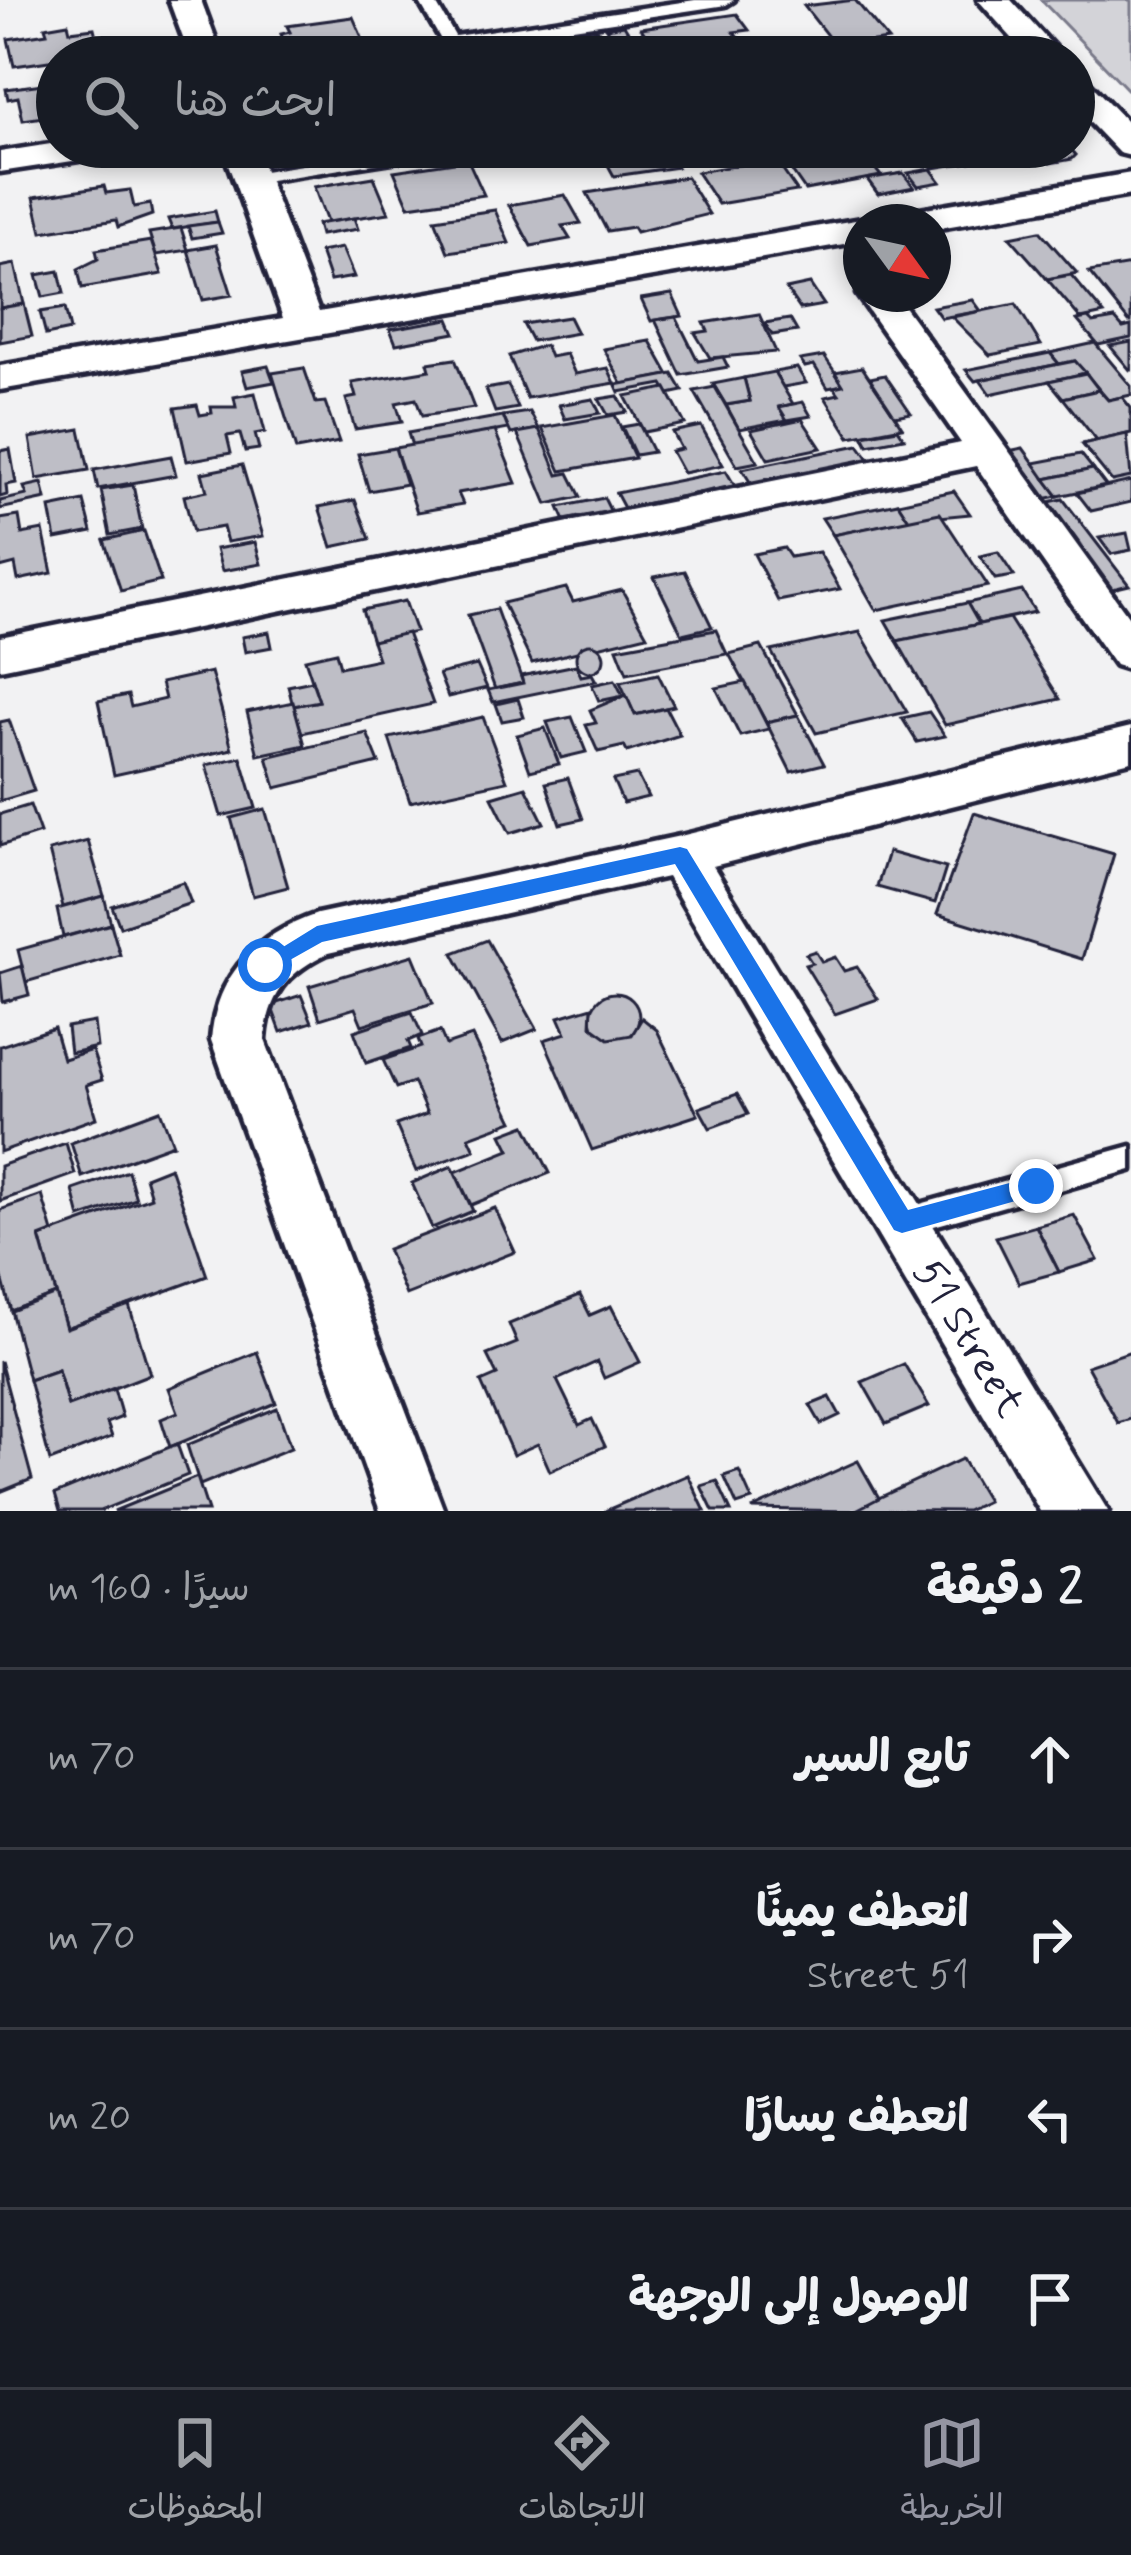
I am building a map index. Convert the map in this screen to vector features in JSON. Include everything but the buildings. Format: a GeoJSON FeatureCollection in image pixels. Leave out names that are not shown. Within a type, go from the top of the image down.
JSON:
{"type":"FeatureCollection","features":[{"type":"Feature","properties":{"kind":"street"},"geometry":{"type":"LineString","coordinates":[[184,0],[198,36]]}},
{"type":"Feature","properties":{"kind":"street"},"geometry":{"type":"LineString","coordinates":[[994,0],[1025,36]]}},
{"type":"Feature","properties":{"kind":"street"},"geometry":{"type":"LineString","coordinates":[[1095,108],[1131,146]]}},
{"type":"Feature","properties":{"kind":"street"},"geometry":{"type":"LineString","coordinates":[[0,162],[36,157]]}},
{"type":"Feature","properties":{"kind":"street"},"geometry":{"type":"LineString","coordinates":[[247,168],[305,325]]}},
{"type":"Feature","properties":{"kind":"street"},"geometry":{"type":"LineString","coordinates":[[951,215],[1131,184]]}},
{"type":"Feature","properties":{"kind":"street"},"geometry":{"type":"LineString","coordinates":[[0,379],[843,233]]}},
{"type":"Feature","properties":{"kind":"street"},"geometry":{"type":"LineString","coordinates":[[888,312],[1131,654]]}},
{"type":"Feature","properties":{"kind":"street"},"geometry":{"type":"LineString","coordinates":[[0,653],[985,451]]}},
{"type":"Feature","properties":{"kind":"street"},"geometry":{"type":"LineString","coordinates":[[412,1511],[238,1040],[238,1013],[247,988],[277,956],[317,935],[680,855],[1131,744]]}},
{"type":"Feature","properties":{"kind":"street","name":"51 Street"},"geometry":{"type":"LineString","coordinates":[[680,855],[1076,1511]]}},
{"type":"Feature","properties":{"kind":"lane"},"geometry":{"type":"LineString","coordinates":[[426,0],[447,36]]}},
{"type":"Feature","properties":{"kind":"lane"},"geometry":{"type":"LineString","coordinates":[[531,36],[726,0]]}},
{"type":"Feature","properties":{"kind":"lane"},"geometry":{"type":"LineString","coordinates":[[902,1222],[1126,1169]]}},
{"type":"Feature","properties":{"kind":"shaded area"},"geometry":{"type":"Polygon","coordinates":[[[1041,0],[1131,0],[1131,93],[1095,56],[1095,36],[1076,36],[1041,0]]]}},
{"type":"Feature","properties":{"kind":"route"},"geometry":{"type":"LineString","coordinates":[[265,965],[317,935],[680,855],[902,1222],[1036,1186]]}}]}
